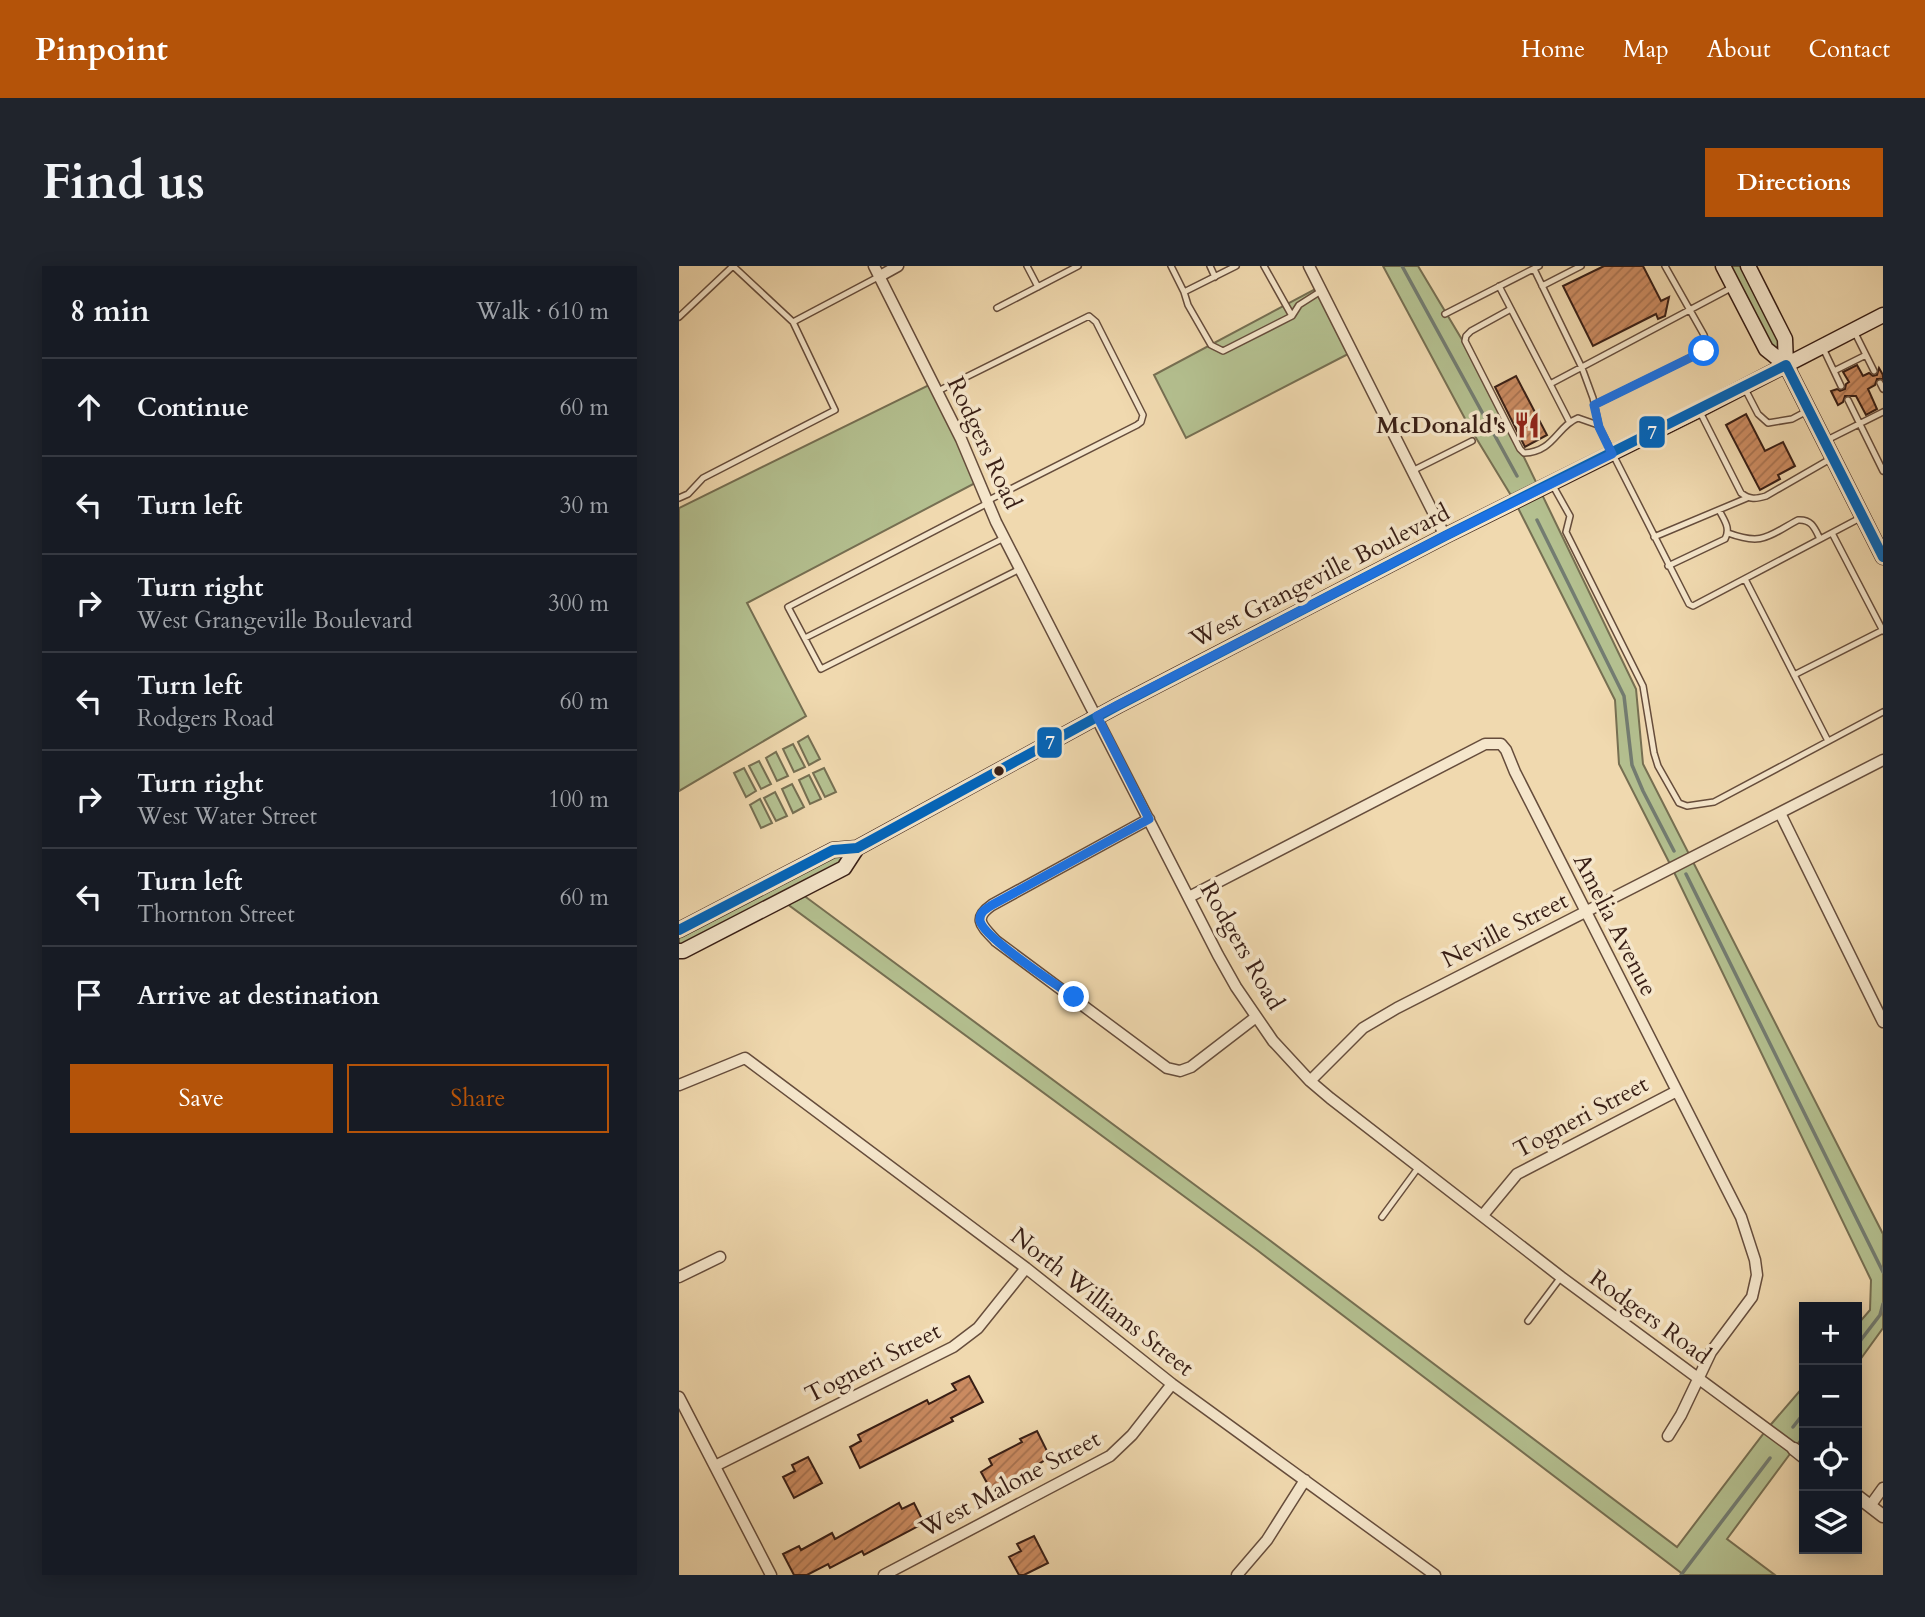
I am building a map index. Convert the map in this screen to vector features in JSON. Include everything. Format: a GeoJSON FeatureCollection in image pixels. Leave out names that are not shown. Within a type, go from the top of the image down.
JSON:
{"type":"FeatureCollection","features":[{"type":"Feature","properties":{"kind":"main road"},"geometry":{"type":"LineString","coordinates":[[1723,266],[1766,349],[1786,365],[1882,550]]}},
{"type":"Feature","properties":{"kind":"main road"},"geometry":{"type":"LineString","coordinates":[[1748,266],[1785,339],[1786,365]]}},
{"type":"Feature","properties":{"kind":"main road","name":"West Grangeville Boulevard"},"geometry":{"type":"LineString","coordinates":[[679,930],[833,850],[857,848],[1097,716],[1445,536],[1883,315]]}},
{"type":"Feature","properties":{"kind":"main road","name":"West Grangeville Boulevard"},"geometry":{"type":"LineString","coordinates":[[679,951],[753,916],[844,867],[857,848]]}},
{"type":"Feature","properties":{"kind":"street"},"geometry":{"type":"LineString","coordinates":[[877,271],[898,266]]}},
{"type":"Feature","properties":{"kind":"street"},"geometry":{"type":"LineString","coordinates":[[1308,266],[1445,536]]}},
{"type":"Feature","properties":{"kind":"street","name":"Rodgers Road"},"geometry":{"type":"LineString","coordinates":[[877,271],[961,439],[1004,537],[1189,897],[1236,987],[1273,1041],[1310,1081],[1349,1115],[1561,1277],[1799,1453]]}},
{"type":"Feature","properties":{"kind":"street","name":"Amelia Avenue"},"geometry":{"type":"LineString","coordinates":[[1189,897],[1485,744],[1501,744],[1675,1092],[1741,1217],[1752,1246],[1757,1275],[1752,1297],[1711,1352],[1682,1415],[1668,1436]]}},
{"type":"Feature","properties":{"kind":"street","name":"Neville Street"},"geometry":{"type":"LineString","coordinates":[[1310,1081],[1363,1028],[1397,1008],[1883,760]]}},
{"type":"Feature","properties":{"kind":"street"},"geometry":{"type":"LineString","coordinates":[[1780,813],[1883,1023]]}},
{"type":"Feature","properties":{"kind":"street"},"geometry":{"type":"LineString","coordinates":[[1149,819],[982,912],[980,918],[984,929],[996,941],[1167,1068],[1180,1071],[1191,1067],[1256,1017]]}},
{"type":"Feature","properties":{"kind":"street","name":"North Williams Street"},"geometry":{"type":"LineString","coordinates":[[679,1085],[745,1058],[1026,1268],[1171,1384],[1435,1575]]}},
{"type":"Feature","properties":{"kind":"street","name":"Togneri Street"},"geometry":{"type":"LineString","coordinates":[[1483,1215],[1517,1174],[1675,1092]]}},
{"type":"Feature","properties":{"kind":"street"},"geometry":{"type":"LineString","coordinates":[[679,1277],[720,1257]]}},
{"type":"Feature","properties":{"kind":"street","name":"Togneri Street"},"geometry":{"type":"LineString","coordinates":[[715,1466],[953,1347],[978,1328],[1026,1268]]}},
{"type":"Feature","properties":{"kind":"street","name":"West Malone Street"},"geometry":{"type":"LineString","coordinates":[[884,1575],[1110,1456],[1132,1435],[1171,1384]]}},
{"type":"Feature","properties":{"kind":"street"},"geometry":{"type":"LineString","coordinates":[[679,1397],[771,1575]]}},
{"type":"Feature","properties":{"kind":"street"},"geometry":{"type":"LineString","coordinates":[[1237,1575],[1267,1540],[1305,1480]]}},
{"type":"Feature","properties":{"kind":"street"},"geometry":{"type":"LineString","coordinates":[[1870,1506],[1883,1488]]}},
{"type":"Feature","properties":{"kind":"street"},"geometry":{"type":"LineString","coordinates":[[1862,1500],[1883,1516]]}},
{"type":"Feature","properties":{"kind":"lane"},"geometry":{"type":"LineString","coordinates":[[679,317],[733,266],[793,322],[835,410],[703,478],[688,494],[679,498]]}},
{"type":"Feature","properties":{"kind":"lane"},"geometry":{"type":"LineString","coordinates":[[1027,266],[1038,287]]}},
{"type":"Feature","properties":{"kind":"lane"},"geometry":{"type":"LineString","coordinates":[[997,308],[1078,266]]}},
{"type":"Feature","properties":{"kind":"lane"},"geometry":{"type":"LineString","coordinates":[[1171,266],[1188,305],[1211,345],[1223,351],[1291,316],[1299,305],[1321,291]]}},
{"type":"Feature","properties":{"kind":"lane"},"geometry":{"type":"LineString","coordinates":[[1210,266],[1215,277]]}},
{"type":"Feature","properties":{"kind":"lane"},"geometry":{"type":"LineString","coordinates":[[1184,292],[1236,266]]}},
{"type":"Feature","properties":{"kind":"lane"},"geometry":{"type":"LineString","coordinates":[[1264,266],[1291,316]]}},
{"type":"Feature","properties":{"kind":"lane"},"geometry":{"type":"LineString","coordinates":[[1542,286],[1581,266]]}},
{"type":"Feature","properties":{"kind":"lane"},"geometry":{"type":"LineString","coordinates":[[1594,405],[1704,351],[1707,345],[1704,335],[1665,266]]}},
{"type":"Feature","properties":{"kind":"lane"},"geometry":{"type":"LineString","coordinates":[[1445,314],[1536,267],[1542,286],[1582,368],[1598,425],[1685,599],[1693,606],[1863,516]]}},
{"type":"Feature","properties":{"kind":"lane"},"geometry":{"type":"LineString","coordinates":[[793,322],[877,271]]}},
{"type":"Feature","properties":{"kind":"lane"},"geometry":{"type":"LineString","coordinates":[[1499,286],[1569,421]]}},
{"type":"Feature","properties":{"kind":"lane"},"geometry":{"type":"LineString","coordinates":[[1550,384],[1734,286]]}},
{"type":"Feature","properties":{"kind":"lane"},"geometry":{"type":"LineString","coordinates":[[1511,309],[1466,336],[1467,348],[1520,449],[1524,453],[1530,453],[1555,440],[1569,421],[1584,419],[1598,425]]}},
{"type":"Feature","properties":{"kind":"lane"},"geometry":{"type":"LineString","coordinates":[[937,391],[1089,316],[1095,322],[1143,415],[1137,425],[788,607],[821,669],[1021,569]]}},
{"type":"Feature","properties":{"kind":"lane"},"geometry":{"type":"LineString","coordinates":[[1853,330],[1874,370]]}},
{"type":"Feature","properties":{"kind":"lane"},"geometry":{"type":"LineString","coordinates":[[1822,346],[1842,386]]}},
{"type":"Feature","properties":{"kind":"lane"},"geometry":{"type":"LineString","coordinates":[[1834,371],[1866,355]]}},
{"type":"Feature","properties":{"kind":"lane"},"geometry":{"type":"LineString","coordinates":[[1744,387],[1758,414],[1768,423],[1792,419],[1809,410]]}},
{"type":"Feature","properties":{"kind":"lane"},"geometry":{"type":"LineString","coordinates":[[1848,400],[1883,471]]}},
{"type":"Feature","properties":{"kind":"lane"},"geometry":{"type":"LineString","coordinates":[[1699,410],[1741,493],[1747,498]]}},
{"type":"Feature","properties":{"kind":"lane"},"geometry":{"type":"LineString","coordinates":[[1825,441],[1883,412]]}},
{"type":"Feature","properties":{"kind":"lane"},"geometry":{"type":"LineString","coordinates":[[1412,471],[1472,441]]}},
{"type":"Feature","properties":{"kind":"lane"},"geometry":{"type":"LineString","coordinates":[[1654,537],[1747,498],[1766,496],[1833,458]]}},
{"type":"Feature","properties":{"kind":"lane"},"geometry":{"type":"LineString","coordinates":[[1552,484],[1570,516],[1566,532],[1643,686],[1654,753],[1658,766],[1679,803],[1687,806],[1714,802],[1883,712]]}},
{"type":"Feature","properties":{"kind":"lane"},"geometry":{"type":"LineString","coordinates":[[1668,566],[1725,539],[1728,533],[1719,510]]}},
{"type":"Feature","properties":{"kind":"lane"},"geometry":{"type":"LineString","coordinates":[[1728,533],[1758,540],[1798,520],[1806,520],[1811,523],[1820,539]]}},
{"type":"Feature","properties":{"kind":"lane"},"geometry":{"type":"LineString","coordinates":[[1794,675],[1883,630],[1832,533]]}},
{"type":"Feature","properties":{"kind":"lane"},"geometry":{"type":"LineString","coordinates":[[805,638],[1004,537]]}},
{"type":"Feature","properties":{"kind":"lane"},"geometry":{"type":"LineString","coordinates":[[1745,579],[1828,741]]}},
{"type":"Feature","properties":{"kind":"lane"},"geometry":{"type":"LineString","coordinates":[[1382,1217],[1418,1168]]}},
{"type":"Feature","properties":{"kind":"lane"},"geometry":{"type":"LineString","coordinates":[[1528,1321],[1561,1277]]}},
{"type":"Feature","properties":{"kind":"green space"},"geometry":{"type":"Polygon","coordinates":[[[1383,266],[1418,266],[1467,348],[1520,449],[1636,689],[1643,764],[1883,1234],[1883,1328],[1862,1357],[1862,1319],[1870,1310],[1871,1280],[1619,764],[1615,700],[1515,502],[1470,428],[1383,266]]]}},
{"type":"Feature","properties":{"kind":"green space"},"geometry":{"type":"Polygon","coordinates":[[[1723,266],[1748,266],[1785,339],[1786,365],[1766,349],[1723,266]]]}},
{"type":"Feature","properties":{"kind":"green space"},"geometry":{"type":"Polygon","coordinates":[[[1319,287],[1352,352],[1186,438],[1154,375],[1319,287]]]}},
{"type":"Feature","properties":{"kind":"green space"},"geometry":{"type":"Polygon","coordinates":[[[933,383],[979,481],[747,603],[806,716],[679,791],[679,508],[933,383]]]}},
{"type":"Feature","properties":{"kind":"green space"},"geometry":{"type":"Polygon","coordinates":[[[808,736],[820,759],[809,765],[798,742],[808,736]]]}},
{"type":"Feature","properties":{"kind":"green space"},"geometry":{"type":"Polygon","coordinates":[[[793,744],[805,767],[794,772],[783,749],[793,744]]]}},
{"type":"Feature","properties":{"kind":"green space"},"geometry":{"type":"Polygon","coordinates":[[[776,752],[788,776],[777,781],[766,758],[776,752]]]}},
{"type":"Feature","properties":{"kind":"green space"},"geometry":{"type":"Polygon","coordinates":[[[759,761],[771,784],[761,789],[749,766],[759,761]]]}},
{"type":"Feature","properties":{"kind":"green space"},"geometry":{"type":"Polygon","coordinates":[[[744,768],[756,791],[746,797],[734,773],[744,768]]]}},
{"type":"Feature","properties":{"kind":"green space"},"geometry":{"type":"Polygon","coordinates":[[[824,768],[836,792],[825,797],[813,773],[824,768]]]}},
{"type":"Feature","properties":{"kind":"green space"},"geometry":{"type":"Polygon","coordinates":[[[809,775],[821,799],[810,804],[799,780],[809,775]]]}},
{"type":"Feature","properties":{"kind":"green space"},"geometry":{"type":"Polygon","coordinates":[[[792,784],[804,807],[793,813],[782,789],[792,784]]]}},
{"type":"Feature","properties":{"kind":"green space"},"geometry":{"type":"Polygon","coordinates":[[[775,792],[787,816],[776,821],[764,798],[775,792]]]}},
{"type":"Feature","properties":{"kind":"green space"},"geometry":{"type":"Polygon","coordinates":[[[760,799],[772,823],[761,828],[750,805],[760,799]]]}},
{"type":"Feature","properties":{"kind":"green space"},"geometry":{"type":"Polygon","coordinates":[[[857,848],[844,868],[799,892],[1268,1239],[1677,1547],[1767,1429],[1799,1392],[1799,1442],[1727,1539],[1775,1575],[1684,1575],[1257,1250],[783,901],[679,951],[679,930],[833,850],[857,848]]]}},
{"type":"Feature","properties":{"kind":"building"},"geometry":{"type":"Polygon","coordinates":[[[1604,266],[1643,266],[1661,301],[1669,297],[1665,316],[1658,319],[1656,314],[1593,346],[1563,286],[1604,266]]]}},
{"type":"Feature","properties":{"kind":"building"},"geometry":{"type":"Polygon","coordinates":[[[1857,365],[1863,376],[1869,373],[1877,375],[1879,368],[1883,375],[1883,379],[1877,379],[1875,385],[1868,389],[1877,409],[1866,415],[1856,396],[1845,396],[1843,402],[1838,405],[1831,391],[1845,389],[1849,382],[1843,372],[1857,365]]]}},
{"type":"Feature","properties":{"kind":"building"},"geometry":{"type":"Polygon","coordinates":[[[1516,376],[1547,435],[1525,447],[1495,387],[1516,376]]]}},
{"type":"Feature","properties":{"kind":"building"},"geometry":{"type":"Polygon","coordinates":[[[1746,414],[1765,451],[1783,442],[1795,466],[1778,475],[1780,479],[1760,490],[1726,425],[1746,414]]]}},
{"type":"Feature","properties":{"kind":"building"},"geometry":{"type":"Polygon","coordinates":[[[969,1376],[983,1402],[951,1418],[953,1421],[860,1468],[850,1447],[861,1441],[858,1435],[927,1400],[929,1404],[956,1390],[952,1384],[969,1376]]]}},
{"type":"Feature","properties":{"kind":"building"},"geometry":{"type":"Polygon","coordinates":[[[1037,1431],[1050,1457],[992,1492],[981,1472],[992,1465],[989,1459],[1037,1431]]]}},
{"type":"Feature","properties":{"kind":"building"},"geometry":{"type":"Polygon","coordinates":[[[808,1457],[822,1483],[794,1498],[783,1477],[795,1471],[792,1465],[808,1457]]]}},
{"type":"Feature","properties":{"kind":"building"},"geometry":{"type":"Polygon","coordinates":[[[899,1503],[902,1509],[914,1503],[924,1523],[864,1555],[862,1551],[830,1568],[828,1564],[807,1575],[794,1575],[783,1554],[799,1546],[801,1550],[832,1533],[835,1539],[899,1503]]]}},
{"type":"Feature","properties":{"kind":"building"},"geometry":{"type":"Polygon","coordinates":[[[1034,1536],[1048,1563],[1019,1575],[1009,1557],[1021,1551],[1017,1544],[1034,1536]]]}},
{"type":"Feature","properties":{"kind":"waterway"},"geometry":{"type":"LineString","coordinates":[[1402,266],[1517,476]]}},
{"type":"Feature","properties":{"kind":"waterway"},"geometry":{"type":"LineString","coordinates":[[1537,520],[1624,696],[1632,765],[1674,851]]}},
{"type":"Feature","properties":{"kind":"waterway"},"geometry":{"type":"LineString","coordinates":[[1686,874],[1883,1272]]}},
{"type":"Feature","properties":{"kind":"waterway"},"geometry":{"type":"LineString","coordinates":[[1862,1338],[1880,1315],[1883,1304]]}},
{"type":"Feature","properties":{"kind":"waterway"},"geometry":{"type":"LineString","coordinates":[[1793,1427],[1799,1419]]}},
{"type":"Feature","properties":{"kind":"waterway"},"geometry":{"type":"LineString","coordinates":[[1681,1575],[1770,1458]]}},
{"type":"Feature","properties":{"kind":"transit line","name":"7"},"geometry":{"type":"LineString","coordinates":[[679,930],[833,850],[857,848],[1117,706],[1445,536],[1786,365],[1883,557]]}},
{"type":"Feature","properties":{"kind":"place","name":"McDonald's"},"geometry":{"type":"Point","coordinates":[1527,425]}},
{"type":"Feature","properties":{"kind":"route"},"geometry":{"type":"LineString","coordinates":[[1074,997],[996,941],[984,929],[980,918],[982,912],[992,905],[1149,819],[1097,716],[1445,536],[1612,454],[1599,427],[1594,405],[1704,351]]}}]}
